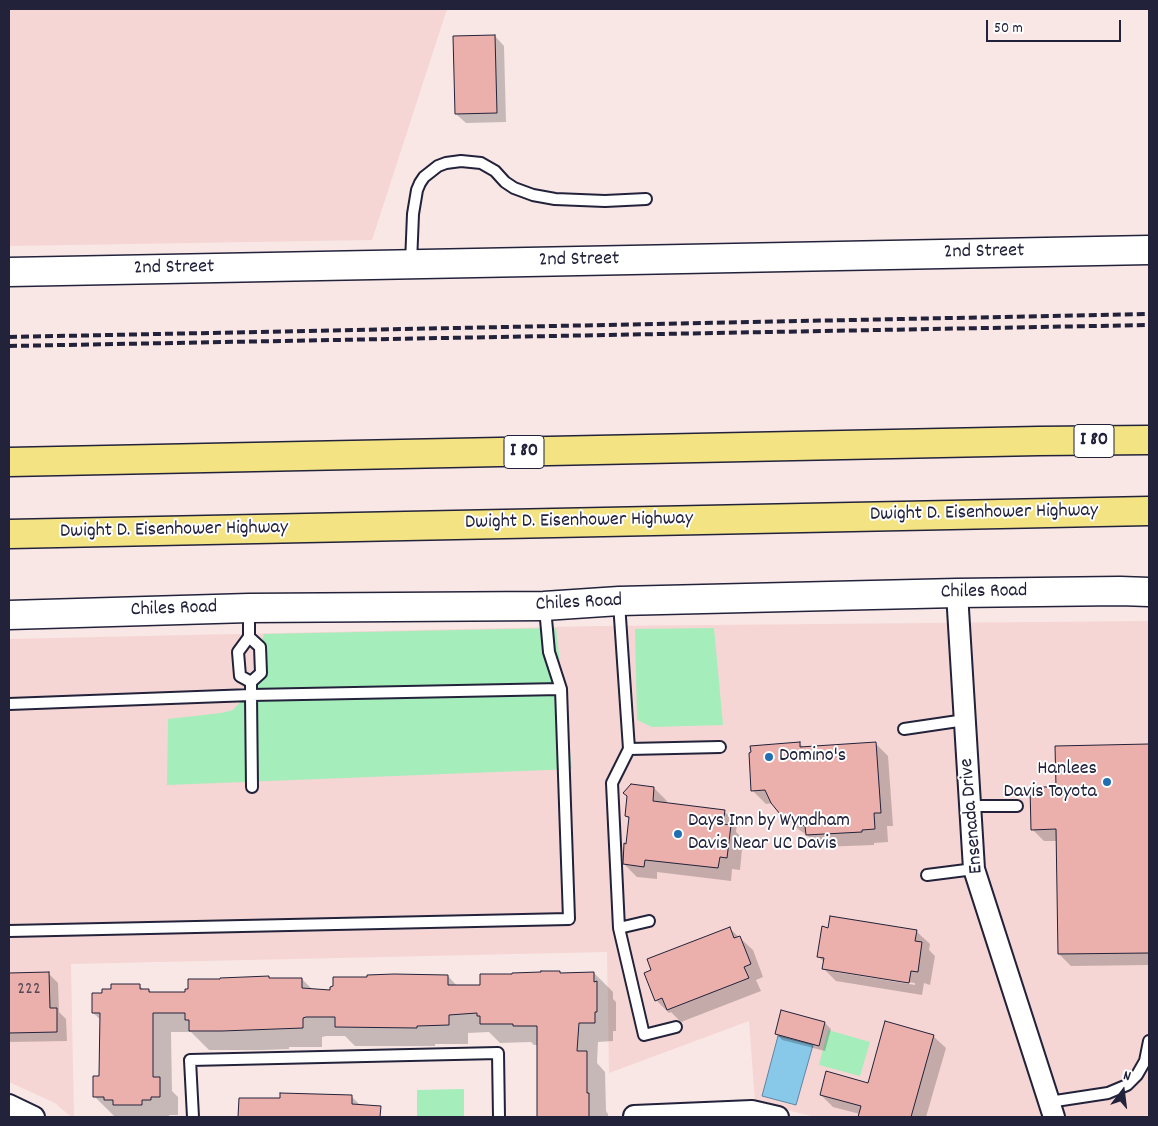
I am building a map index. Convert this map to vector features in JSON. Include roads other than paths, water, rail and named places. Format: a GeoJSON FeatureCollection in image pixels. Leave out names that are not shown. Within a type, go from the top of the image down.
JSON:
{"type":"FeatureCollection","features":[{"type":"Feature","properties":{"kind":"highway"},"geometry":{"type":"LineString","coordinates":[[1039,442],[1149,435]]}},
{"type":"Feature","properties":{"kind":"highway","name":"I 80"},"geometry":{"type":"LineString","coordinates":[[9,462],[1149,440]]}},
{"type":"Feature","properties":{"kind":"highway","name":"Dwight D. Eisenhower Highway"},"geometry":{"type":"LineString","coordinates":[[9,534],[1149,511]]}},
{"type":"Feature","properties":{"kind":"street","name":"2nd Street"},"geometry":{"type":"LineString","coordinates":[[9,272],[1149,250]]}},
{"type":"Feature","properties":{"kind":"street","name":"Chiles Road"},"geometry":{"type":"LineString","coordinates":[[9,615],[248,608],[544,606],[619,601],[956,593],[1149,592]]}},
{"type":"Feature","properties":{"kind":"street","name":"Ensenada Drive"},"geometry":{"type":"LineString","coordinates":[[956,593],[974,869],[1052,1110]]}},
{"type":"Feature","properties":{"kind":"street"},"geometry":{"type":"LineString","coordinates":[[9,1105],[34,1117]]}},
{"type":"Feature","properties":{"kind":"street"},"geometry":{"type":"LineString","coordinates":[[634,1116],[752,1111],[771,1116]]}},
{"type":"Feature","properties":{"kind":"lane"},"geometry":{"type":"LineString","coordinates":[[411,264],[413,214],[417,190],[424,177],[438,166],[446,163],[461,161],[480,163],[495,171],[505,182],[514,188],[534,195],[555,199],[605,201],[646,199]]}},
{"type":"Feature","properties":{"kind":"lane"},"geometry":{"type":"LineString","coordinates":[[619,601],[629,749],[612,783],[619,928],[644,1035],[676,1027]]}},
{"type":"Feature","properties":{"kind":"lane"},"geometry":{"type":"LineString","coordinates":[[9,931],[569,919],[561,689],[548,652],[544,606]]}},
{"type":"Feature","properties":{"kind":"lane"},"geometry":{"type":"LineString","coordinates":[[248,608],[249,637],[238,652],[240,676],[251,682]]}},
{"type":"Feature","properties":{"kind":"lane"},"geometry":{"type":"LineString","coordinates":[[249,637],[260,647],[261,673],[251,682],[252,787]]}},
{"type":"Feature","properties":{"kind":"lane"},"geometry":{"type":"LineString","coordinates":[[9,704],[251,695],[561,689]]}},
{"type":"Feature","properties":{"kind":"lane"},"geometry":{"type":"LineString","coordinates":[[904,729],[965,720]]}},
{"type":"Feature","properties":{"kind":"lane"},"geometry":{"type":"LineString","coordinates":[[629,749],[720,747]]}},
{"type":"Feature","properties":{"kind":"lane"},"geometry":{"type":"LineString","coordinates":[[970,806],[1017,806]]}},
{"type":"Feature","properties":{"kind":"lane"},"geometry":{"type":"LineString","coordinates":[[927,875],[974,869]]}},
{"type":"Feature","properties":{"kind":"lane"},"geometry":{"type":"LineString","coordinates":[[619,928],[649,921]]}},
{"type":"Feature","properties":{"kind":"lane"},"geometry":{"type":"LineString","coordinates":[[1052,1110],[1108,1093],[1127,1085],[1137,1075],[1145,1061],[1149,1041]]}},
{"type":"Feature","properties":{"kind":"lane"},"geometry":{"type":"LineString","coordinates":[[193,1117],[190,1060],[498,1053],[499,1117]]}},
{"type":"Feature","properties":{"kind":"water"},"geometry":{"type":"Polygon","coordinates":[[[778,1036],[813,1045],[796,1105],[762,1096],[778,1036]]]}},
{"type":"Feature","properties":{"kind":"railway"},"geometry":{"type":"LineString","coordinates":[[9,337],[1149,314]]}},
{"type":"Feature","properties":{"kind":"railway"},"geometry":{"type":"LineString","coordinates":[[9,346],[1149,325]]}},
{"type":"Feature","properties":{"kind":"place","name":"Domino's"},"geometry":{"type":"Point","coordinates":[769,757]}},
{"type":"Feature","properties":{"kind":"place","name":"Hanlees Davis Toyota"},"geometry":{"type":"Point","coordinates":[1107,782]}},
{"type":"Feature","properties":{"kind":"place","name":"Days Inn by Wyndham Davis Near UC Davis"},"geometry":{"type":"Point","coordinates":[678,834]}}]}
